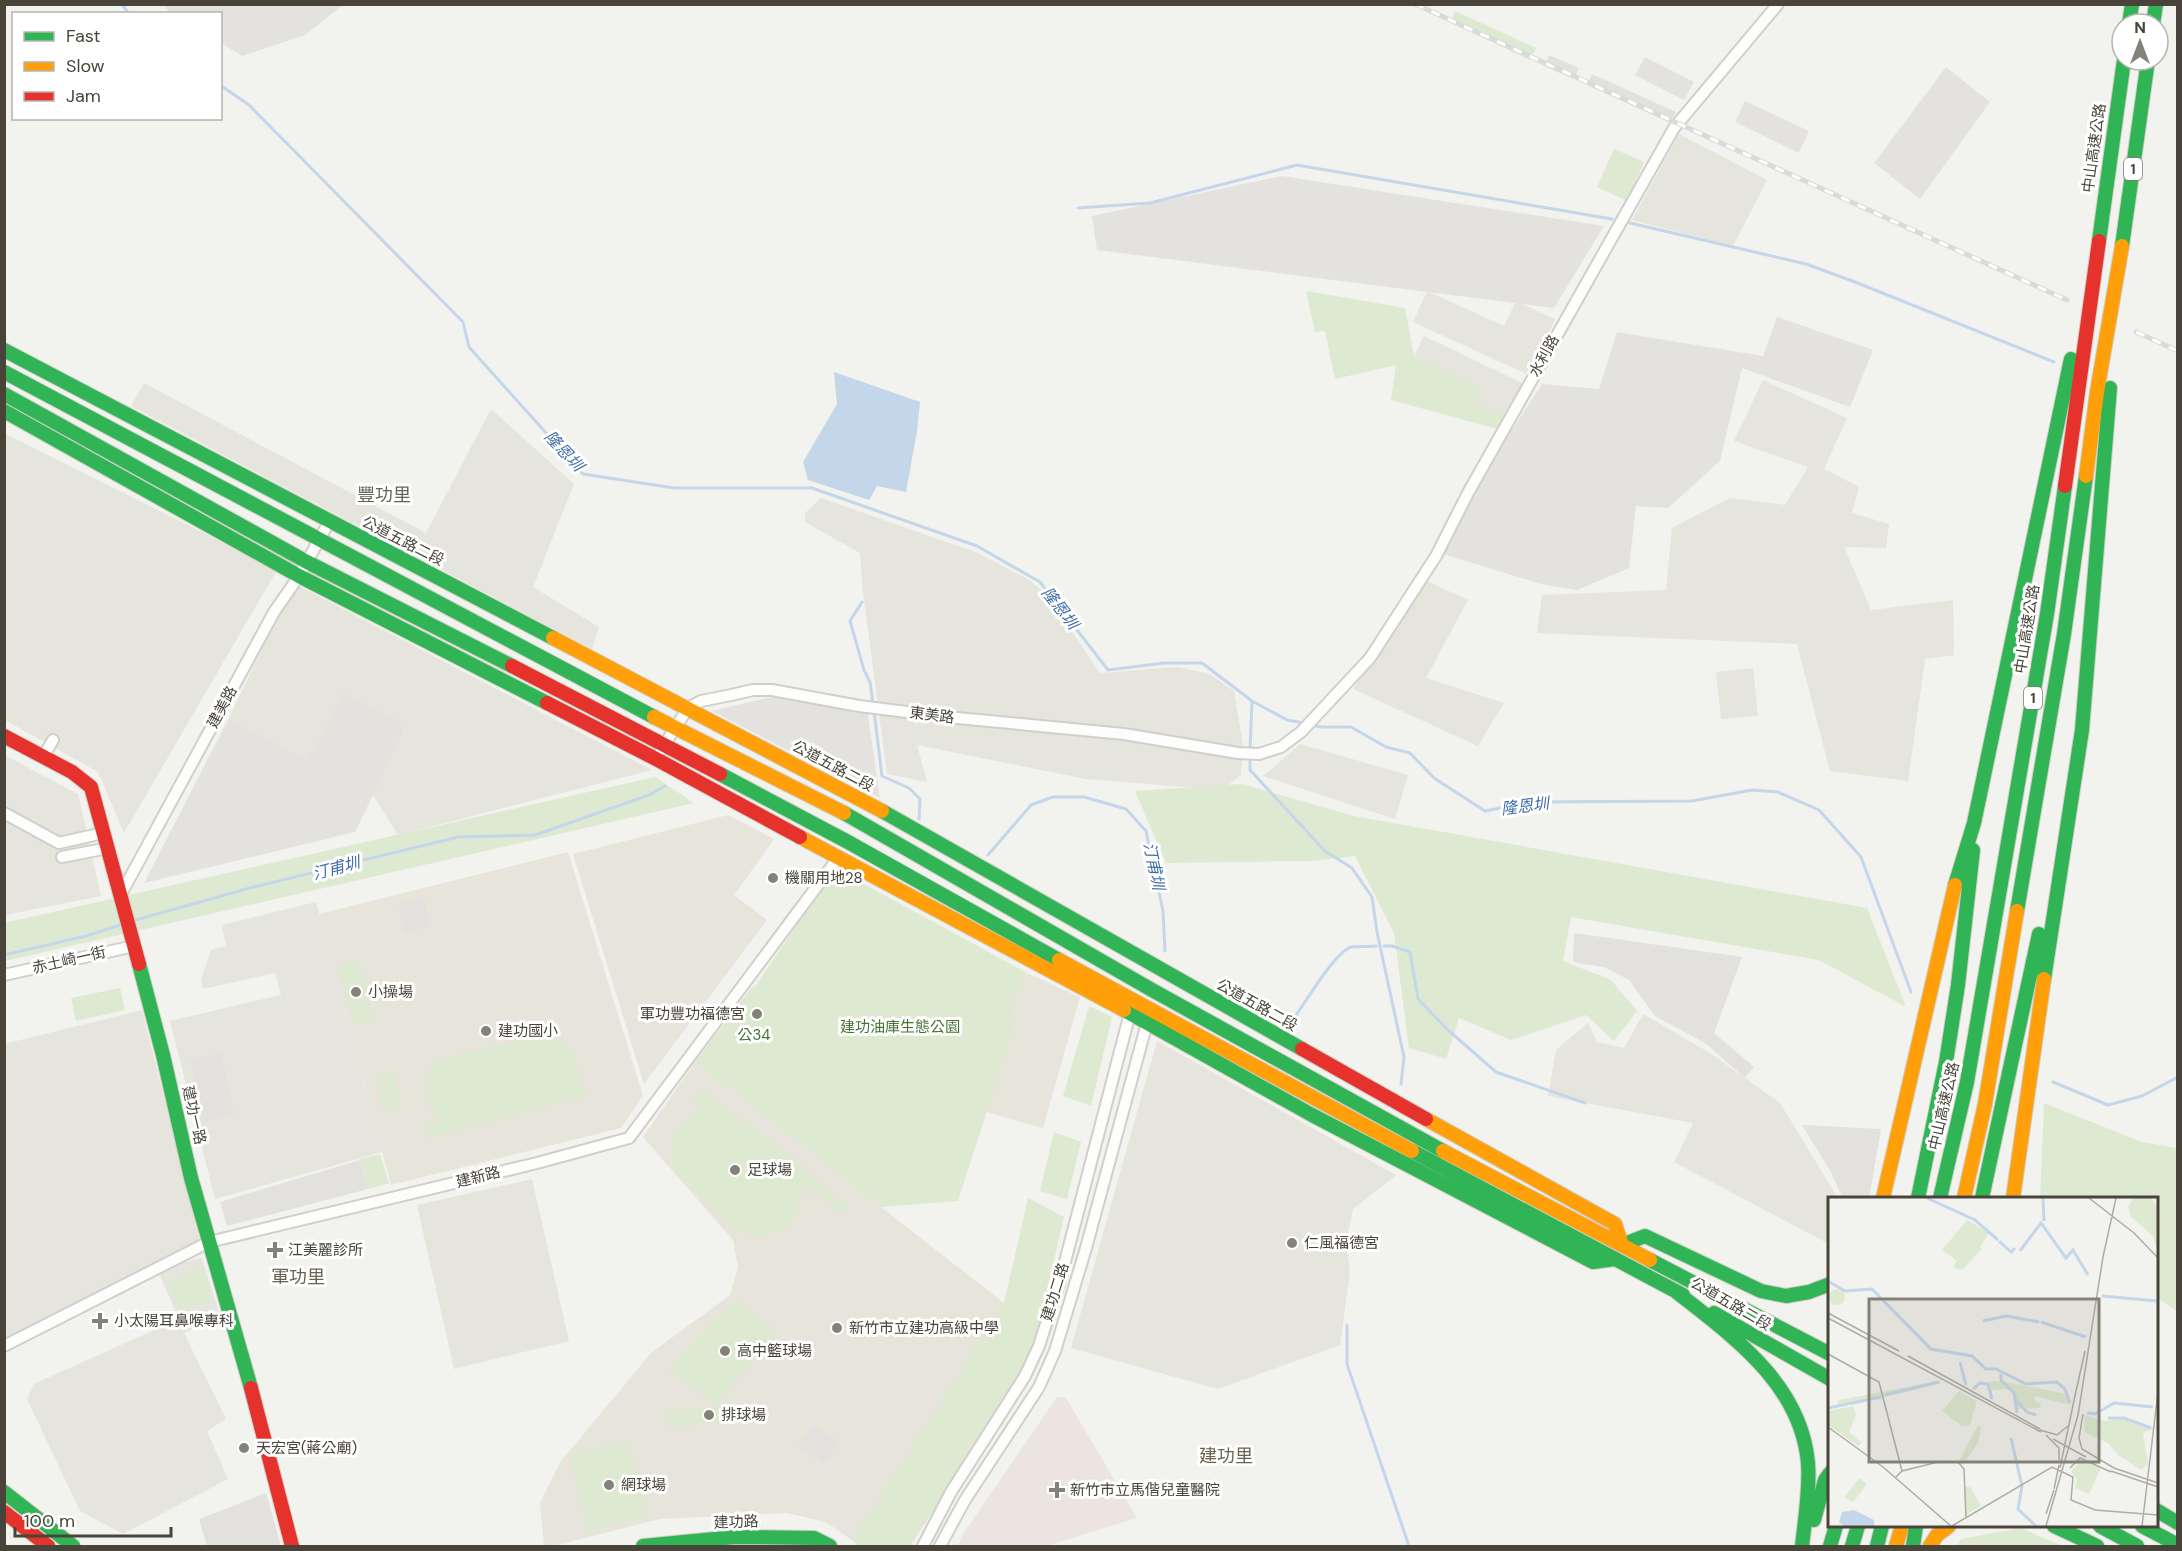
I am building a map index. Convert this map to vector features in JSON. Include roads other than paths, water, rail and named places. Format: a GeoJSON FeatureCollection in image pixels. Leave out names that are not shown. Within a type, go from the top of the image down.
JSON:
{"type":"FeatureCollection","features":[{"type":"Feature","properties":{"kind":"main road","name":"中山高速公路"},"geometry":{"type":"LineString","coordinates":[[1940,1197],[1967,1082],[2047,614],[2122,72]]}},
{"type":"Feature","properties":{"kind":"main road","name":"1"},"geometry":{"type":"LineString","coordinates":[[1964,1197],[1985,1104],[2064,634],[2097,392],[2118,277],[2146,72]]}},
{"type":"Feature","properties":{"kind":"main road"},"geometry":{"type":"LineString","coordinates":[[1883,1197],[1896,1132],[1925,1020],[1961,857],[1974,823],[2043,499],[2104,194]]}},
{"type":"Feature","properties":{"kind":"main road"},"geometry":{"type":"LineString","coordinates":[[2013,1197],[2084,718],[2118,277]]}},
{"type":"Feature","properties":{"kind":"main road","name":"公道五路二段"},"geometry":{"type":"LineString","coordinates":[[6,353],[278,492],[329,522],[868,803],[1615,1224],[1622,1245]]}},
{"type":"Feature","properties":{"kind":"main road","name":"公道五路二段"},"geometry":{"type":"LineString","coordinates":[[4,372],[674,728],[852,817],[1152,990],[1479,1171],[1828,1353]]}},
{"type":"Feature","properties":{"kind":"main road","name":"公道五路二段"},"geometry":{"type":"LineString","coordinates":[[4,394],[306,562],[664,744],[848,842],[1282,1083],[1674,1290],[1828,1377]]}},
{"type":"Feature","properties":{"kind":"main road","name":"公道五路二段"},"geometry":{"type":"LineString","coordinates":[[4,411],[299,576],[656,759],[1130,1013],[1312,1115],[1593,1262],[1615,1259]]}},
{"type":"Feature","properties":{"kind":"main road","name":"建功一路"},"geometry":{"type":"LineString","coordinates":[[4,736],[72,772],[91,787],[209,1242],[262,1427],[292,1546]]}},
{"type":"Feature","properties":{"kind":"main road"},"geometry":{"type":"LineString","coordinates":[[1918,1197],[1946,1062],[1958,985],[1973,857],[1974,823]]}},
{"type":"Feature","properties":{"kind":"main road"},"geometry":{"type":"LineString","coordinates":[[1982,1197],[2038,941],[2067,831]]}},
{"type":"Feature","properties":{"kind":"main road"},"geometry":{"type":"LineString","coordinates":[[1152,990],[1229,1008]]}},
{"type":"Feature","properties":{"kind":"main road"},"geometry":{"type":"LineString","coordinates":[[1622,1245],[1646,1236],[1761,1291],[1786,1296],[1809,1292],[1828,1285]]}},
{"type":"Feature","properties":{"kind":"main road"},"geometry":{"type":"LineString","coordinates":[[1674,1290],[1759,1359],[1783,1391],[1797,1417],[1806,1442],[1808,1464],[1802,1546]]}},
{"type":"Feature","properties":{"kind":"main road"},"geometry":{"type":"LineString","coordinates":[[1808,1546],[1816,1511],[1828,1477]]}},
{"type":"Feature","properties":{"kind":"main road"},"geometry":{"type":"LineString","coordinates":[[4,1492],[73,1546]]}},
{"type":"Feature","properties":{"kind":"main road"},"geometry":{"type":"LineString","coordinates":[[2158,1511],[2178,1523]]}},
{"type":"Feature","properties":{"kind":"main road"},"geometry":{"type":"LineString","coordinates":[[4,1512],[48,1546]]}},
{"type":"Feature","properties":{"kind":"main road"},"geometry":{"type":"LineString","coordinates":[[1830,1546],[1836,1527]]}},
{"type":"Feature","properties":{"kind":"main road"},"geometry":{"type":"LineString","coordinates":[[1852,1546],[1858,1527]]}},
{"type":"Feature","properties":{"kind":"main road"},"geometry":{"type":"LineString","coordinates":[[1877,1546],[1882,1527]]}},
{"type":"Feature","properties":{"kind":"main road"},"geometry":{"type":"LineString","coordinates":[[1896,1546],[1902,1527]]}},
{"type":"Feature","properties":{"kind":"main road"},"geometry":{"type":"LineString","coordinates":[[1930,1546],[1948,1527]]}},
{"type":"Feature","properties":{"kind":"main road"},"geometry":{"type":"LineString","coordinates":[[2056,1527],[2097,1546]]}},
{"type":"Feature","properties":{"kind":"main road"},"geometry":{"type":"LineString","coordinates":[[2102,1527],[2137,1546]]}},
{"type":"Feature","properties":{"kind":"main road"},"geometry":{"type":"LineString","coordinates":[[2144,1527],[2178,1545]]}},
{"type":"Feature","properties":{"kind":"main road","name":"建功路"},"geometry":{"type":"LineString","coordinates":[[643,1546],[735,1537],[814,1538],[830,1546]]}},
{"type":"Feature","properties":{"kind":"street","name":"水利路"},"geometry":{"type":"LineString","coordinates":[[1259,754],[1281,747],[1301,732],[1370,658],[1436,556],[1468,493],[1674,128],[1778,4]]}},
{"type":"Feature","properties":{"kind":"street","name":"建美路"},"geometry":{"type":"LineString","coordinates":[[121,900],[274,612],[299,576],[329,522]]}},
{"type":"Feature","properties":{"kind":"street","name":"東美路"},"geometry":{"type":"LineString","coordinates":[[688,708],[731,694],[753,690],[772,690],[874,708],[1124,734],[1238,753],[1259,754]]}},
{"type":"Feature","properties":{"kind":"street"},"geometry":{"type":"LineString","coordinates":[[656,759],[688,708]]}},
{"type":"Feature","properties":{"kind":"street"},"geometry":{"type":"LineString","coordinates":[[43,757],[53,740]]}},
{"type":"Feature","properties":{"kind":"street"},"geometry":{"type":"LineString","coordinates":[[4,813],[59,843],[104,833]]}},
{"type":"Feature","properties":{"kind":"street"},"geometry":{"type":"LineString","coordinates":[[62,857],[108,848]]}},
{"type":"Feature","properties":{"kind":"street","name":"建新路"},"geometry":{"type":"LineString","coordinates":[[4,1346],[209,1242],[537,1163],[629,1138],[838,858]]}},
{"type":"Feature","properties":{"kind":"street","name":"赤土崎一街"},"geometry":{"type":"LineString","coordinates":[[4,975],[134,946]]}},
{"type":"Feature","properties":{"kind":"street","name":"建功二路"},"geometry":{"type":"LineString","coordinates":[[923,1546],[951,1492],[1025,1376],[1039,1346],[1060,1277],[1130,1013]]}},
{"type":"Feature","properties":{"kind":"street","name":"建功二路"},"geometry":{"type":"LineString","coordinates":[[940,1546],[965,1500],[1039,1387],[1055,1351],[1086,1248],[1147,1023]]}},
{"type":"Feature","properties":{"kind":"water"},"geometry":{"type":"Polygon","coordinates":[[[834,372],[920,402],[906,492],[877,486],[869,500],[808,480],[803,462],[837,404],[834,372]]]}},
{"type":"Feature","properties":{"kind":"waterway","name":"隆恩圳"},"geometry":{"type":"LineString","coordinates":[[122,4],[128,12]]}},
{"type":"Feature","properties":{"kind":"waterway","name":"隆恩圳"},"geometry":{"type":"LineString","coordinates":[[222,86],[249,105],[463,322],[469,347],[583,474],[674,488],[812,488],[977,546],[1040,582],[1108,670],[1164,663],[1202,663],[1252,701],[1287,720],[1304,723]]}},
{"type":"Feature","properties":{"kind":"waterway"},"geometry":{"type":"LineString","coordinates":[[1078,208],[1150,203],[1297,165],[1612,219]]}},
{"type":"Feature","properties":{"kind":"waterway"},"geometry":{"type":"LineString","coordinates":[[1630,223],[1806,264],[2054,362]]}},
{"type":"Feature","properties":{"kind":"waterway"},"geometry":{"type":"LineString","coordinates":[[862,602],[850,621],[864,670],[870,682],[873,704]]}},
{"type":"Feature","properties":{"kind":"waterway"},"geometry":{"type":"LineString","coordinates":[[1250,750],[1252,701]]}},
{"type":"Feature","properties":{"kind":"waterway"},"geometry":{"type":"LineString","coordinates":[[874,711],[882,776],[909,788],[920,799],[919,819]]}},
{"type":"Feature","properties":{"kind":"waterway","name":"隆恩圳"},"geometry":{"type":"LineString","coordinates":[[1311,725],[1351,727],[1386,747],[1410,753],[1434,778],[1485,811],[1531,802],[1692,801],[1752,790],[1778,792],[1819,810],[1861,857],[1911,992]]}},
{"type":"Feature","properties":{"kind":"waterway"},"geometry":{"type":"LineString","coordinates":[[1250,756],[1250,770],[1325,851],[1352,868],[1372,897],[1377,932],[1404,1057],[1401,1084]]}},
{"type":"Feature","properties":{"kind":"waterway","name":"汀甫圳"},"geometry":{"type":"LineString","coordinates":[[132,921],[250,888],[458,837],[535,835],[649,795],[665,786]]}},
{"type":"Feature","properties":{"kind":"waterway","name":"汀甫圳"},"geometry":{"type":"LineString","coordinates":[[988,855],[1031,805],[1053,797],[1084,797],[1126,809],[1146,831],[1163,911],[1165,951]]}},
{"type":"Feature","properties":{"kind":"waterway","name":"汀甫圳"},"geometry":{"type":"LineString","coordinates":[[4,955],[86,936],[123,924]]}},
{"type":"Feature","properties":{"kind":"waterway","name":"汀甫圳"},"geometry":{"type":"LineString","coordinates":[[1294,1018],[1329,968],[1344,951],[1351,947],[1376,946]]}},
{"type":"Feature","properties":{"kind":"waterway","name":"汀甫圳"},"geometry":{"type":"LineString","coordinates":[[1384,946],[1410,952],[1418,999],[1448,1030],[1496,1072],[1585,1103]]}},
{"type":"Feature","properties":{"kind":"waterway","name":"隆恩圳"},"geometry":{"type":"LineString","coordinates":[[2053,1082],[2108,1105],[2142,1096],[2178,1077]]}},
{"type":"Feature","properties":{"kind":"waterway"},"geometry":{"type":"LineString","coordinates":[[1347,1325],[1347,1364],[1409,1546]]}},
{"type":"Feature","properties":{"kind":"railway"},"geometry":{"type":"LineString","coordinates":[[1415,4],[2067,300]]}},
{"type":"Feature","properties":{"kind":"railway"},"geometry":{"type":"LineString","coordinates":[[2136,332],[2178,351]]}},
{"type":"Feature","properties":{"kind":"place","name":"機關用地28"},"geometry":{"type":"Point","coordinates":[773,878]}},
{"type":"Feature","properties":{"kind":"place","name":"小操場"},"geometry":{"type":"Point","coordinates":[356,992]}},
{"type":"Feature","properties":{"kind":"place","name":"軍功豐功福德宮"},"geometry":{"type":"Point","coordinates":[757,1014]}},
{"type":"Feature","properties":{"kind":"place","name":"建功國小"},"geometry":{"type":"Point","coordinates":[486,1031]}},
{"type":"Feature","properties":{"kind":"place","name":"足球場"},"geometry":{"type":"Point","coordinates":[735,1170]}},
{"type":"Feature","properties":{"kind":"place","name":"仁風福德宮"},"geometry":{"type":"Point","coordinates":[1292,1243]}},
{"type":"Feature","properties":{"kind":"place","name":"江美麗診所"},"geometry":{"type":"Point","coordinates":[275,1250]}},
{"type":"Feature","properties":{"kind":"place","name":"小太陽耳鼻喉專科"},"geometry":{"type":"Point","coordinates":[100,1321]}},
{"type":"Feature","properties":{"kind":"place","name":"新竹市立建功高級中學"},"geometry":{"type":"Point","coordinates":[837,1328]}},
{"type":"Feature","properties":{"kind":"place","name":"高中籃球場"},"geometry":{"type":"Point","coordinates":[725,1351]}},
{"type":"Feature","properties":{"kind":"place","name":"排球場"},"geometry":{"type":"Point","coordinates":[709,1415]}},
{"type":"Feature","properties":{"kind":"place","name":"天宏宮(蔣公廟)"},"geometry":{"type":"Point","coordinates":[244,1448]}},
{"type":"Feature","properties":{"kind":"place","name":"網球場"},"geometry":{"type":"Point","coordinates":[609,1485]}},
{"type":"Feature","properties":{"kind":"place","name":"新竹市立馬偕兒童醫院"},"geometry":{"type":"Point","coordinates":[1057,1490]}},
{"type":"Feature","properties":{"kind":"district","name":"豐功里"},"geometry":{"type":"Point","coordinates":[384,495]}},
{"type":"Feature","properties":{"kind":"district","name":"軍功里"},"geometry":{"type":"Point","coordinates":[298,1277]}},
{"type":"Feature","properties":{"kind":"district","name":"建功里"},"geometry":{"type":"Point","coordinates":[1226,1456]}},
{"type":"Feature","properties":{"kind":"park label","name":"建功油庫生態公園"},"geometry":{"type":"Point","coordinates":[900,1027]}},
{"type":"Feature","properties":{"kind":"park label","name":"公34"},"geometry":{"type":"Point","coordinates":[754,1035]}}]}
